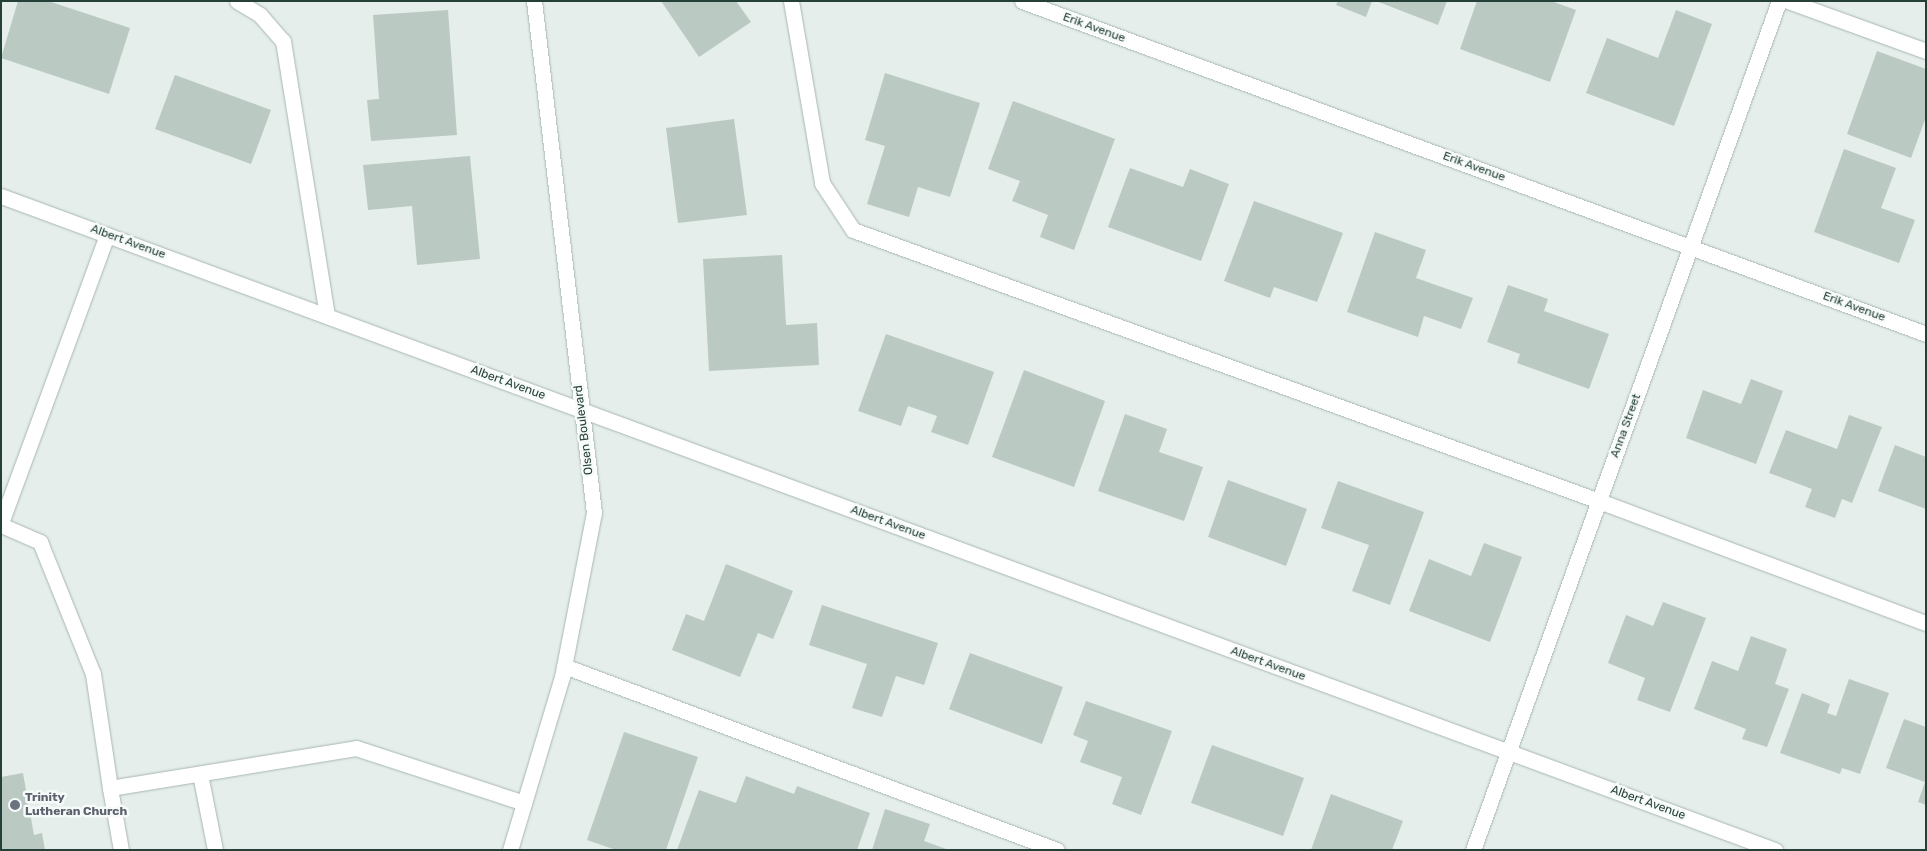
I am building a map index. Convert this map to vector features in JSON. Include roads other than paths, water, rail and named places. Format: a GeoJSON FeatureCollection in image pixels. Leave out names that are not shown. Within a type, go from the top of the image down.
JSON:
{"type":"FeatureCollection","features":[{"type":"Feature","properties":{"kind":"street"},"geometry":{"type":"LineString","coordinates":[[237,1],[260,15],[283,41],[327,316]]}},
{"type":"Feature","properties":{"kind":"street","name":"Olsen Boulevard"},"geometry":{"type":"LineString","coordinates":[[510,850],[564,666],[594,513],[534,1]]}},
{"type":"Feature","properties":{"kind":"street"},"geometry":{"type":"LineString","coordinates":[[791,1],[822,183],[853,230],[1599,501],[1926,623]]}},
{"type":"Feature","properties":{"kind":"street","name":"Erik Avenue"},"geometry":{"type":"LineString","coordinates":[[1022,1],[1926,334]]}},
{"type":"Feature","properties":{"kind":"street","name":"Anna Street"},"geometry":{"type":"LineString","coordinates":[[1473,850],[1779,1]]}},
{"type":"Feature","properties":{"kind":"street"},"geometry":{"type":"LineString","coordinates":[[1788,1],[1926,51]]}},
{"type":"Feature","properties":{"kind":"street","name":"Albert Avenue"},"geometry":{"type":"LineString","coordinates":[[1,196],[1775,850]]}},
{"type":"Feature","properties":{"kind":"street"},"geometry":{"type":"LineString","coordinates":[[107,235],[1,524],[40,542],[93,674],[121,850]]}},
{"type":"Feature","properties":{"kind":"street"},"geometry":{"type":"LineString","coordinates":[[564,666],[1057,850]]}},
{"type":"Feature","properties":{"kind":"street"},"geometry":{"type":"LineString","coordinates":[[110,788],[356,748],[524,803]]}},
{"type":"Feature","properties":{"kind":"street"},"geometry":{"type":"LineString","coordinates":[[200,774],[215,850]]}},
{"type":"Feature","properties":{"kind":"place","name":"Trinity Lutheran Church"},"geometry":{"type":"Point","coordinates":[15,805]}}]}
